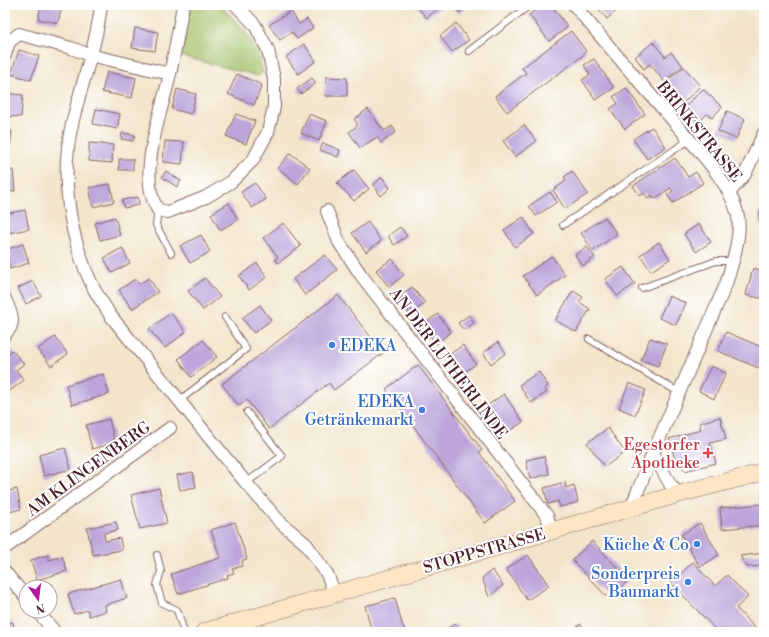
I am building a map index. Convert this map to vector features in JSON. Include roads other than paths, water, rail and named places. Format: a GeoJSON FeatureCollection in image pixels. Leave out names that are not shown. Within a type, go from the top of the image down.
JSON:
{"type":"FeatureCollection","features":[{"type":"Feature","properties":{"kind":"main road","name":"STOPPSTRASSE"},"geometry":{"type":"LineString","coordinates":[[204,632],[728,480],[764,472]]}},
{"type":"Feature","properties":{"kind":"street"},"geometry":{"type":"LineString","coordinates":[[101,5],[90,56],[72,122],[67,158],[67,192],[73,227],[83,264],[95,290],[106,308],[246,483],[280,522],[306,544],[327,574],[335,594]]}},
{"type":"Feature","properties":{"kind":"street"},"geometry":{"type":"LineString","coordinates":[[183,5],[170,74],[151,147],[150,171],[152,201],[158,210],[168,212],[206,197],[231,182],[253,160],[268,132],[274,107],[274,79],[268,50],[255,25],[236,5]]}},
{"type":"Feature","properties":{"kind":"street","name":"BRINKSTRASSE"},"geometry":{"type":"LineString","coordinates":[[574,5],[708,162],[730,192],[738,214],[738,237],[726,284],[631,508]]}},
{"type":"Feature","properties":{"kind":"street"},"geometry":{"type":"LineString","coordinates":[[5,54],[9,42],[19,34],[71,48],[90,56],[170,74]]}},
{"type":"Feature","properties":{"kind":"street"},"geometry":{"type":"LineString","coordinates":[[730,192],[745,174],[764,133]]}},
{"type":"Feature","properties":{"kind":"street","name":"AN DER LUTHERLINDE"},"geometry":{"type":"LineString","coordinates":[[327,211],[339,242],[361,275],[547,516],[552,531]]}},
{"type":"Feature","properties":{"kind":"street"},"geometry":{"type":"LineString","coordinates":[[5,299],[13,319],[12,326],[5,334]]}},
{"type":"Feature","properties":{"kind":"street","name":"AM KLINGENBERG"},"geometry":{"type":"LineString","coordinates":[[5,548],[170,428]]}},
{"type":"Feature","properties":{"kind":"street"},"geometry":{"type":"LineString","coordinates":[[654,453],[670,484],[679,494]]}},
{"type":"Feature","properties":{"kind":"street"},"geometry":{"type":"LineString","coordinates":[[5,572],[18,587]]}},
{"type":"Feature","properties":{"kind":"street"},"geometry":{"type":"LineString","coordinates":[[44,619],[55,632]]}},
{"type":"Feature","properties":{"kind":"lane"},"geometry":{"type":"LineString","coordinates":[[469,51],[530,5]]}},
{"type":"Feature","properties":{"kind":"lane"},"geometry":{"type":"LineString","coordinates":[[564,225],[689,140]]}},
{"type":"Feature","properties":{"kind":"lane"},"geometry":{"type":"LineString","coordinates":[[158,210],[156,225],[171,253]]}},
{"type":"Feature","properties":{"kind":"lane"},"geometry":{"type":"LineString","coordinates":[[642,288],[716,261],[733,261]]}},
{"type":"Feature","properties":{"kind":"lane"},"geometry":{"type":"LineString","coordinates":[[180,400],[246,349],[224,317]]}},
{"type":"Feature","properties":{"kind":"lane"},"geometry":{"type":"LineString","coordinates":[[589,339],[680,393]]}},
{"type":"Feature","properties":{"kind":"lane"},"geometry":{"type":"LineString","coordinates":[[246,483],[282,456],[247,412]]}},
{"type":"Feature","properties":{"kind":"lane"},"geometry":{"type":"LineString","coordinates":[[157,555],[161,571],[157,585],[162,603],[177,610],[184,632]]}},
{"type":"Feature","properties":{"kind":"place","name":"EDEKA"},"geometry":{"type":"Point","coordinates":[332,345]}},
{"type":"Feature","properties":{"kind":"place","name":"EDEKA Getränkemarkt"},"geometry":{"type":"Point","coordinates":[422,410]}},
{"type":"Feature","properties":{"kind":"place","name":"Egestorfer Apotheke"},"geometry":{"type":"Point","coordinates":[708,453]}},
{"type":"Feature","properties":{"kind":"place","name":"Küche & Co"},"geometry":{"type":"Point","coordinates":[697,544]}},
{"type":"Feature","properties":{"kind":"place","name":"Sonderpreis Baumarkt"},"geometry":{"type":"Point","coordinates":[688,582]}}]}
